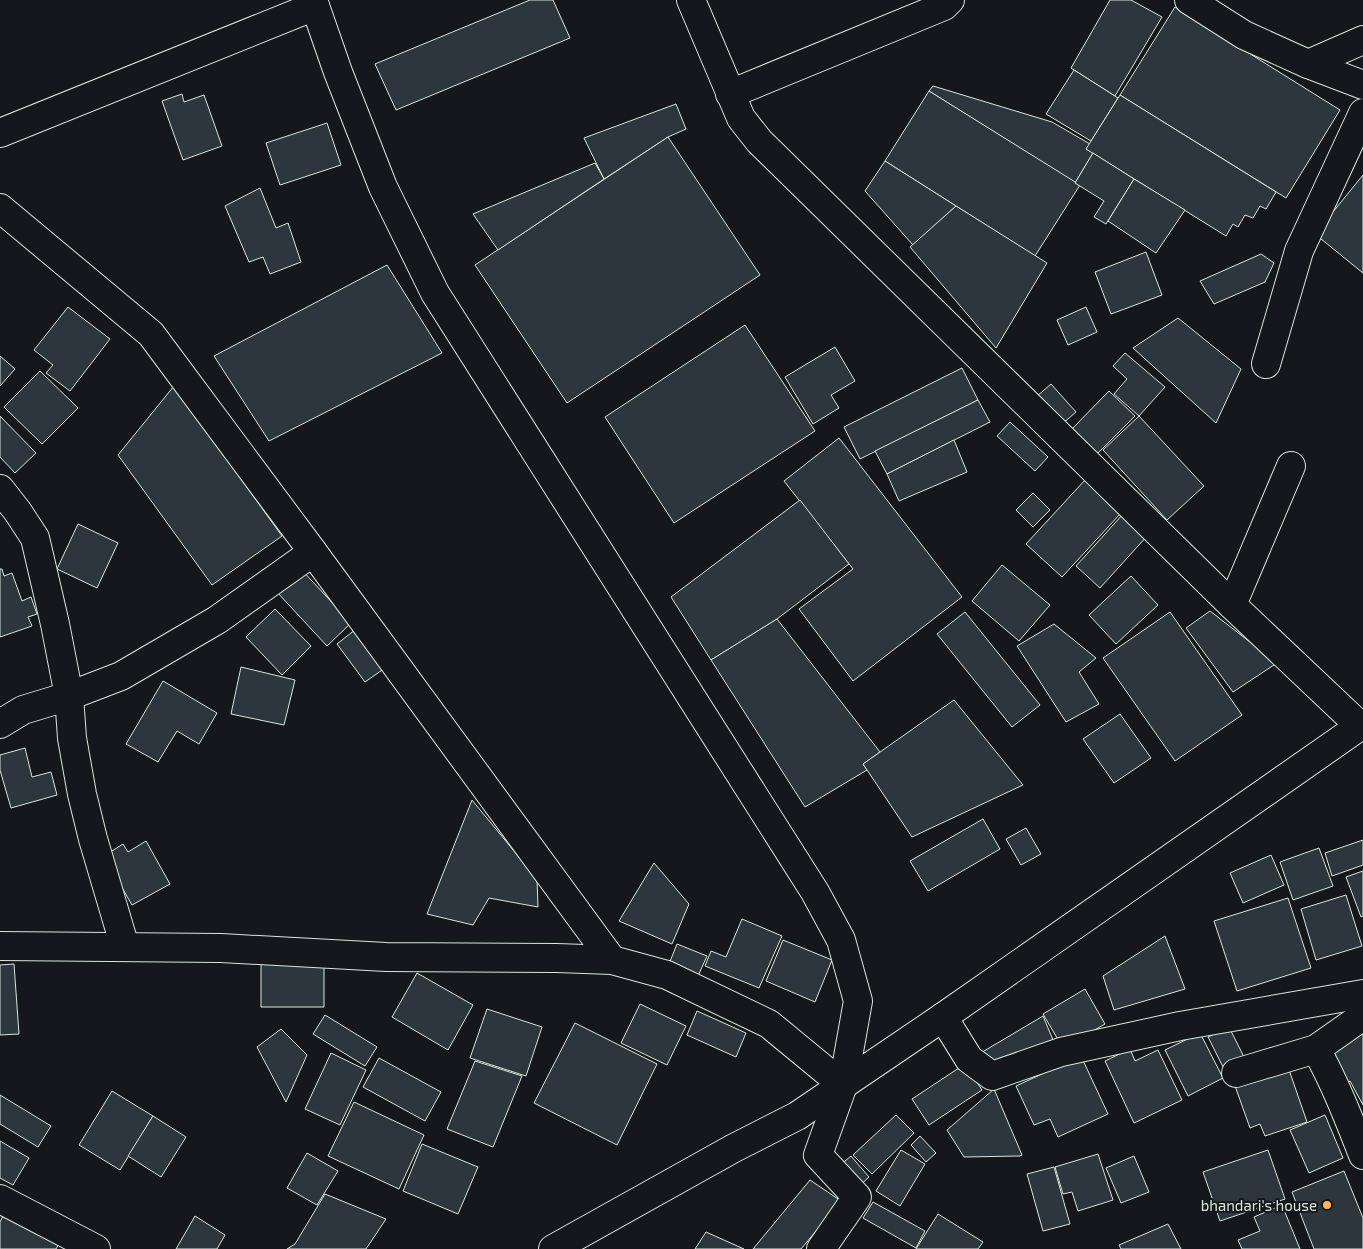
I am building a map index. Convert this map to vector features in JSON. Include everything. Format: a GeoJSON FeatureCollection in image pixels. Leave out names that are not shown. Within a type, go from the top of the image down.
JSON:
{"type":"FeatureCollection","features":[{"type":"Feature","properties":{"kind":"street"},"geometry":{"type":"LineString","coordinates":[[553,1249],[734,1148],[797,1116],[943,1017],[1362,725],[1232,605],[759,141],[741,118],[691,0]]}},
{"type":"Feature","properties":{"kind":"street"},"geometry":{"type":"LineString","coordinates":[[730,94],[944,6],[950,0]]}},
{"type":"Feature","properties":{"kind":"street"},"geometry":{"type":"LineString","coordinates":[[1189,0],[1244,35],[1308,64],[1363,85]]}},
{"type":"Feature","properties":{"kind":"street"},"geometry":{"type":"LineString","coordinates":[[0,133],[314,3],[338,72],[383,187],[435,293],[815,892],[841,940],[858,1001],[843,1085],[818,1155],[857,1197],[821,1249]]}},
{"type":"Feature","properties":{"kind":"street"},"geometry":{"type":"LineString","coordinates":[[1308,64],[1363,40]]}},
{"type":"Feature","properties":{"kind":"street"},"geometry":{"type":"LineString","coordinates":[[1266,364],[1299,252],[1363,113]]}},
{"type":"Feature","properties":{"kind":"street"},"geometry":{"type":"LineString","coordinates":[[0,208],[150,334],[313,552],[612,960]]}},
{"type":"Feature","properties":{"kind":"street"},"geometry":{"type":"LineString","coordinates":[[1232,605],[1291,466]]}},
{"type":"Feature","properties":{"kind":"street"},"geometry":{"type":"LineString","coordinates":[[0,489],[35,538],[69,696],[72,738],[82,794],[93,839],[125,947]]}},
{"type":"Feature","properties":{"kind":"street"},"geometry":{"type":"LineString","coordinates":[[0,724],[23,710],[69,696],[121,676],[217,620],[313,552]]}},
{"type":"Feature","properties":{"kind":"street"},"geometry":{"type":"LineString","coordinates":[[0,946],[221,948],[386,957],[612,960],[667,975],[769,1024],[843,1085]]}},
{"type":"Feature","properties":{"kind":"street"},"geometry":{"type":"LineString","coordinates":[[943,1017],[969,1059],[992,1076],[1061,1052],[1079,1048],[1180,1026],[1363,994]]}},
{"type":"Feature","properties":{"kind":"street"},"geometry":{"type":"LineString","coordinates":[[1236,1074],[1316,1049],[1363,1016]]}},
{"type":"Feature","properties":{"kind":"street"},"geometry":{"type":"LineString","coordinates":[[1316,1049],[1347,1113],[1363,1155]]}},
{"type":"Feature","properties":{"kind":"street"},"geometry":{"type":"LineString","coordinates":[[0,1199],[96,1249]]}},
{"type":"Feature","properties":{"kind":"building"},"geometry":{"type":"Polygon","coordinates":[[[530,0],[553,0],[570,38],[396,110],[375,64],[530,0]]]}},
{"type":"Feature","properties":{"kind":"building"},"geometry":{"type":"Polygon","coordinates":[[[1110,0],[1131,0],[1162,17],[1115,96],[1071,68],[1110,0]]]}},
{"type":"Feature","properties":{"kind":"building"},"geometry":{"type":"Polygon","coordinates":[[[1175,7],[1340,110],[1286,198],[1120,95],[1175,7]]]}},
{"type":"Feature","properties":{"kind":"building"},"geometry":{"type":"Polygon","coordinates":[[[1074,70],[1118,98],[1091,141],[1046,114],[1074,70]]]}},
{"type":"Feature","properties":{"kind":"building"},"geometry":{"type":"Polygon","coordinates":[[[933,86],[1052,122],[1090,144],[1086,149],[1093,153],[1075,183],[929,91],[933,86]]]}},
{"type":"Feature","properties":{"kind":"building"},"geometry":{"type":"Polygon","coordinates":[[[929,91],[1080,185],[1035,256],[885,161],[929,91]]]}},
{"type":"Feature","properties":{"kind":"building"},"geometry":{"type":"Polygon","coordinates":[[[182,94],[184,102],[204,95],[222,146],[183,160],[162,101],[182,94]]]}},
{"type":"Feature","properties":{"kind":"building"},"geometry":{"type":"Polygon","coordinates":[[[1120,95],[1276,192],[1266,209],[1260,206],[1253,218],[1245,215],[1238,227],[1233,224],[1226,236],[1086,149],[1120,95]]]}},
{"type":"Feature","properties":{"kind":"building"},"geometry":{"type":"Polygon","coordinates":[[[676,104],[686,129],[668,137],[604,179],[584,138],[676,104]]]}},
{"type":"Feature","properties":{"kind":"building"},"geometry":{"type":"Polygon","coordinates":[[[327,123],[341,165],[280,185],[266,143],[327,123]]]}},
{"type":"Feature","properties":{"kind":"building"},"geometry":{"type":"Polygon","coordinates":[[[668,137],[760,275],[567,403],[475,265],[668,137]]]}},
{"type":"Feature","properties":{"kind":"building"},"geometry":{"type":"Polygon","coordinates":[[[1093,153],[1134,179],[1106,224],[1094,217],[1104,201],[1075,183],[1093,153]]]}},
{"type":"Feature","properties":{"kind":"building"},"geometry":{"type":"Polygon","coordinates":[[[885,161],[956,206],[913,245],[865,191],[885,161]]]}},
{"type":"Feature","properties":{"kind":"building"},"geometry":{"type":"Polygon","coordinates":[[[595,163],[604,179],[498,250],[473,214],[595,163]]]}},
{"type":"Feature","properties":{"kind":"building"},"geometry":{"type":"Polygon","coordinates":[[[1363,175],[1363,273],[1315,234],[1363,175]]]}},
{"type":"Feature","properties":{"kind":"building"},"geometry":{"type":"Polygon","coordinates":[[[1134,179],[1185,210],[1156,253],[1108,221],[1134,179]]]}},
{"type":"Feature","properties":{"kind":"building"},"geometry":{"type":"Polygon","coordinates":[[[260,188],[276,228],[288,223],[301,262],[270,274],[263,257],[249,262],[225,206],[260,188]]]}},
{"type":"Feature","properties":{"kind":"building"},"geometry":{"type":"Polygon","coordinates":[[[956,206],[1047,263],[996,348],[910,247],[956,206]]]}},
{"type":"Feature","properties":{"kind":"building"},"geometry":{"type":"Polygon","coordinates":[[[1146,252],[1162,295],[1111,314],[1095,272],[1146,252]]]}},
{"type":"Feature","properties":{"kind":"building"},"geometry":{"type":"Polygon","coordinates":[[[1261,254],[1274,263],[1265,282],[1214,304],[1200,281],[1261,254]]]}},
{"type":"Feature","properties":{"kind":"building"},"geometry":{"type":"Polygon","coordinates":[[[387,265],[442,353],[269,441],[214,356],[387,265]]]}},
{"type":"Feature","properties":{"kind":"building"},"geometry":{"type":"Polygon","coordinates":[[[68,307],[110,339],[70,391],[46,373],[53,365],[34,350],[68,307]]]}},
{"type":"Feature","properties":{"kind":"building"},"geometry":{"type":"Polygon","coordinates":[[[1086,307],[1097,332],[1068,345],[1057,320],[1086,307]]]}},
{"type":"Feature","properties":{"kind":"building"},"geometry":{"type":"Polygon","coordinates":[[[1178,318],[1241,369],[1216,423],[1133,348],[1178,318]]]}},
{"type":"Feature","properties":{"kind":"building"},"geometry":{"type":"Polygon","coordinates":[[[745,325],[815,431],[674,523],[605,417],[745,325]]]}},
{"type":"Feature","properties":{"kind":"building"},"geometry":{"type":"Polygon","coordinates":[[[835,347],[855,381],[831,395],[839,408],[813,424],[785,377],[835,347]]]}},
{"type":"Feature","properties":{"kind":"building"},"geometry":{"type":"Polygon","coordinates":[[[1125,353],[1165,387],[1139,416],[1114,394],[1127,379],[1113,366],[1125,353]]]}},
{"type":"Feature","properties":{"kind":"building"},"geometry":{"type":"Polygon","coordinates":[[[0,356],[15,369],[0,386],[0,356]]]}},
{"type":"Feature","properties":{"kind":"building"},"geometry":{"type":"Polygon","coordinates":[[[962,368],[978,400],[860,459],[844,427],[962,368]]]}},
{"type":"Feature","properties":{"kind":"building"},"geometry":{"type":"Polygon","coordinates":[[[40,371],[78,408],[42,444],[4,407],[40,371]]]}},
{"type":"Feature","properties":{"kind":"building"},"geometry":{"type":"Polygon","coordinates":[[[1051,384],[1076,412],[1061,425],[1036,397],[1051,384]]]}},
{"type":"Feature","properties":{"kind":"building"},"geometry":{"type":"Polygon","coordinates":[[[174,386],[282,536],[212,585],[118,455],[174,386]]]}},
{"type":"Feature","properties":{"kind":"building"},"geometry":{"type":"Polygon","coordinates":[[[1109,391],[1135,416],[1094,457],[1069,432],[1109,391]]]}},
{"type":"Feature","properties":{"kind":"building"},"geometry":{"type":"Polygon","coordinates":[[[978,400],[990,422],[887,474],[875,451],[978,400]]]}},
{"type":"Feature","properties":{"kind":"building"},"geometry":{"type":"Polygon","coordinates":[[[0,416],[36,453],[15,473],[0,457],[0,416]]]}},
{"type":"Feature","properties":{"kind":"building"},"geometry":{"type":"Polygon","coordinates":[[[1139,416],[1204,486],[1167,520],[1103,450],[1139,416]]]}},
{"type":"Feature","properties":{"kind":"building"},"geometry":{"type":"Polygon","coordinates":[[[1010,422],[1048,457],[1035,471],[997,436],[1010,422]]]}},
{"type":"Feature","properties":{"kind":"building"},"geometry":{"type":"Polygon","coordinates":[[[839,438],[962,597],[853,681],[799,609],[853,569],[784,481],[839,438]]]}},
{"type":"Feature","properties":{"kind":"building"},"geometry":{"type":"Polygon","coordinates":[[[954,440],[967,472],[899,501],[887,474],[954,440]]]}},
{"type":"Feature","properties":{"kind":"building"},"geometry":{"type":"Polygon","coordinates":[[[1085,480],[1121,513],[1062,577],[1026,544],[1085,480]]]}},
{"type":"Feature","properties":{"kind":"building"},"geometry":{"type":"Polygon","coordinates":[[[1033,493],[1050,510],[1033,527],[1016,510],[1033,493]]]}},
{"type":"Feature","properties":{"kind":"building"},"geometry":{"type":"Polygon","coordinates":[[[800,500],[849,564],[777,619],[711,660],[671,597],[800,500]]]}},
{"type":"Feature","properties":{"kind":"building"},"geometry":{"type":"Polygon","coordinates":[[[1124,513],[1148,535],[1100,588],[1076,566],[1124,513]]]}},
{"type":"Feature","properties":{"kind":"building"},"geometry":{"type":"Polygon","coordinates":[[[78,524],[118,543],[97,588],[57,569],[78,524]]]}},
{"type":"Feature","properties":{"kind":"building"},"geometry":{"type":"Polygon","coordinates":[[[1002,565],[1050,605],[1019,641],[972,601],[1002,565]]]}},
{"type":"Feature","properties":{"kind":"building"},"geometry":{"type":"Polygon","coordinates":[[[300,568],[351,623],[327,646],[276,591],[300,568]]]}},
{"type":"Feature","properties":{"kind":"building"},"geometry":{"type":"Polygon","coordinates":[[[0,569],[2,569],[4,576],[12,573],[22,601],[31,597],[37,614],[28,617],[32,626],[0,637],[0,569]]]}},
{"type":"Feature","properties":{"kind":"building"},"geometry":{"type":"Polygon","coordinates":[[[1131,576],[1158,605],[1116,644],[1089,615],[1131,576]]]}},
{"type":"Feature","properties":{"kind":"building"},"geometry":{"type":"Polygon","coordinates":[[[275,609],[311,646],[282,675],[246,637],[275,609]]]}},
{"type":"Feature","properties":{"kind":"building"},"geometry":{"type":"Polygon","coordinates":[[[1210,611],[1277,663],[1233,692],[1186,628],[1210,611]]]}},
{"type":"Feature","properties":{"kind":"building"},"geometry":{"type":"Polygon","coordinates":[[[965,612],[1040,705],[1012,727],[937,634],[965,612]]]}},
{"type":"Feature","properties":{"kind":"building"},"geometry":{"type":"Polygon","coordinates":[[[1170,612],[1242,715],[1175,761],[1103,658],[1170,612]]]}},
{"type":"Feature","properties":{"kind":"building"},"geometry":{"type":"Polygon","coordinates":[[[777,619],[880,752],[863,764],[867,770],[805,807],[711,660],[777,619]]]}},
{"type":"Feature","properties":{"kind":"building"},"geometry":{"type":"Polygon","coordinates":[[[1054,624],[1096,658],[1079,672],[1099,704],[1066,722],[1017,646],[1054,624]]]}},
{"type":"Feature","properties":{"kind":"building"},"geometry":{"type":"Polygon","coordinates":[[[356,629],[385,668],[365,682],[337,644],[356,629]]]}},
{"type":"Feature","properties":{"kind":"building"},"geometry":{"type":"Polygon","coordinates":[[[241,667],[295,680],[284,725],[231,714],[241,667]]]}},
{"type":"Feature","properties":{"kind":"building"},"geometry":{"type":"Polygon","coordinates":[[[163,681],[217,713],[199,744],[177,731],[158,762],[126,744],[163,681]]]}},
{"type":"Feature","properties":{"kind":"building"},"geometry":{"type":"Polygon","coordinates":[[[954,700],[1023,785],[912,837],[863,764],[954,700]]]}},
{"type":"Feature","properties":{"kind":"building"},"geometry":{"type":"Polygon","coordinates":[[[1120,714],[1151,758],[1114,783],[1083,739],[1120,714]]]}},
{"type":"Feature","properties":{"kind":"building"},"geometry":{"type":"Polygon","coordinates":[[[25,748],[32,777],[51,772],[57,795],[11,808],[0,770],[0,755],[25,748]]]}},
{"type":"Feature","properties":{"kind":"building"},"geometry":{"type":"Polygon","coordinates":[[[472,800],[537,879],[538,907],[489,898],[473,925],[427,914],[472,800]]]}},
{"type":"Feature","properties":{"kind":"building"},"geometry":{"type":"Polygon","coordinates":[[[983,819],[1000,849],[928,891],[910,861],[983,819]]]}},
{"type":"Feature","properties":{"kind":"building"},"geometry":{"type":"Polygon","coordinates":[[[1026,828],[1041,854],[1021,865],[1006,839],[1026,828]]]}},
{"type":"Feature","properties":{"kind":"building"},"geometry":{"type":"Polygon","coordinates":[[[1363,840],[1363,865],[1332,876],[1325,853],[1363,840]]]}},
{"type":"Feature","properties":{"kind":"building"},"geometry":{"type":"Polygon","coordinates":[[[146,841],[170,884],[132,905],[104,856],[123,844],[128,852],[146,841]]]}},
{"type":"Feature","properties":{"kind":"building"},"geometry":{"type":"Polygon","coordinates":[[[1319,848],[1333,886],[1293,900],[1280,862],[1319,848]]]}},
{"type":"Feature","properties":{"kind":"building"},"geometry":{"type":"Polygon","coordinates":[[[1271,855],[1284,885],[1243,903],[1230,873],[1271,855]]]}},
{"type":"Feature","properties":{"kind":"building"},"geometry":{"type":"Polygon","coordinates":[[[654,863],[689,904],[672,944],[619,921],[654,863]]]}},
{"type":"Feature","properties":{"kind":"building"},"geometry":{"type":"Polygon","coordinates":[[[1363,871],[1363,916],[1361,917],[1346,877],[1363,871]]]}},
{"type":"Feature","properties":{"kind":"building"},"geometry":{"type":"Polygon","coordinates":[[[1346,895],[1362,946],[1316,960],[1301,909],[1346,895]]]}},
{"type":"Feature","properties":{"kind":"building"},"geometry":{"type":"Polygon","coordinates":[[[1288,898],[1311,968],[1237,991],[1214,921],[1288,898]]]}},
{"type":"Feature","properties":{"kind":"building"},"geometry":{"type":"Polygon","coordinates":[[[742,919],[782,936],[759,988],[705,966],[711,951],[726,957],[742,919]]]}},
{"type":"Feature","properties":{"kind":"building"},"geometry":{"type":"Polygon","coordinates":[[[1165,936],[1185,989],[1114,1010],[1103,976],[1165,936]]]}},
{"type":"Feature","properties":{"kind":"building"},"geometry":{"type":"Polygon","coordinates":[[[783,940],[832,960],[815,1002],[766,981],[783,940]]]}},
{"type":"Feature","properties":{"kind":"building"},"geometry":{"type":"Polygon","coordinates":[[[677,944],[707,956],[698,976],[669,964],[677,944]]]}},
{"type":"Feature","properties":{"kind":"building"},"geometry":{"type":"Polygon","coordinates":[[[261,963],[324,964],[324,1007],[261,1007],[261,963]]]}},
{"type":"Feature","properties":{"kind":"building"},"geometry":{"type":"Polygon","coordinates":[[[14,964],[19,1034],[0,1035],[0,965],[14,964]]]}},
{"type":"Feature","properties":{"kind":"building"},"geometry":{"type":"Polygon","coordinates":[[[417,973],[473,1005],[448,1050],[392,1017],[417,973]]]}},
{"type":"Feature","properties":{"kind":"building"},"geometry":{"type":"Polygon","coordinates":[[[1085,989],[1105,1024],[1063,1048],[1043,1014],[1085,989]]]}},
{"type":"Feature","properties":{"kind":"building"},"geometry":{"type":"Polygon","coordinates":[[[640,1004],[686,1026],[667,1065],[621,1043],[640,1004]]]}},
{"type":"Feature","properties":{"kind":"building"},"geometry":{"type":"Polygon","coordinates":[[[487,1009],[542,1027],[526,1076],[470,1058],[487,1009]]]}},
{"type":"Feature","properties":{"kind":"building"},"geometry":{"type":"Polygon","coordinates":[[[697,1011],[746,1033],[736,1057],[687,1035],[697,1011]]]}},
{"type":"Feature","properties":{"kind":"building"},"geometry":{"type":"Polygon","coordinates":[[[325,1015],[377,1047],[365,1066],[313,1034],[325,1015]]]}},
{"type":"Feature","properties":{"kind":"building"},"geometry":{"type":"Polygon","coordinates":[[[1043,1016],[1056,1047],[986,1066],[979,1054],[1043,1016]]]}},
{"type":"Feature","properties":{"kind":"building"},"geometry":{"type":"Polygon","coordinates":[[[575,1023],[657,1064],[617,1145],[534,1103],[575,1023]]]}},
{"type":"Feature","properties":{"kind":"building"},"geometry":{"type":"Polygon","coordinates":[[[1229,1027],[1244,1057],[1223,1067],[1208,1037],[1229,1027]]]}},
{"type":"Feature","properties":{"kind":"building"},"geometry":{"type":"Polygon","coordinates":[[[281,1029],[307,1055],[286,1102],[257,1047],[281,1029]]]}},
{"type":"Feature","properties":{"kind":"building"},"geometry":{"type":"Polygon","coordinates":[[[1363,1032],[1363,1105],[1350,1081],[1340,1087],[1323,1055],[1363,1032]]]}},
{"type":"Feature","properties":{"kind":"building"},"geometry":{"type":"Polygon","coordinates":[[[1200,1033],[1223,1078],[1188,1096],[1165,1050],[1200,1033]]]}},
{"type":"Feature","properties":{"kind":"building"},"geometry":{"type":"Polygon","coordinates":[[[1130,1049],[1135,1061],[1158,1050],[1182,1100],[1134,1123],[1105,1061],[1130,1049]]]}},
{"type":"Feature","properties":{"kind":"building"},"geometry":{"type":"Polygon","coordinates":[[[331,1053],[366,1070],[340,1125],[305,1109],[331,1053]]]}},
{"type":"Feature","properties":{"kind":"building"},"geometry":{"type":"Polygon","coordinates":[[[1081,1056],[1108,1114],[1058,1137],[1050,1119],[1034,1125],[1016,1086],[1081,1056]]]}},
{"type":"Feature","properties":{"kind":"building"},"geometry":{"type":"Polygon","coordinates":[[[379,1058],[441,1092],[425,1121],[363,1087],[379,1058]]]}},
{"type":"Feature","properties":{"kind":"building"},"geometry":{"type":"Polygon","coordinates":[[[475,1061],[522,1076],[493,1147],[447,1129],[475,1061]]]}},
{"type":"Feature","properties":{"kind":"building"},"geometry":{"type":"Polygon","coordinates":[[[965,1064],[982,1090],[929,1125],[912,1099],[965,1064]]]}},
{"type":"Feature","properties":{"kind":"building"},"geometry":{"type":"Polygon","coordinates":[[[1287,1064],[1307,1122],[1265,1136],[1260,1124],[1250,1128],[1234,1083],[1287,1064]]]}},
{"type":"Feature","properties":{"kind":"building"},"geometry":{"type":"Polygon","coordinates":[[[994,1089],[1022,1155],[964,1157],[947,1130],[994,1089]]]}},
{"type":"Feature","properties":{"kind":"building"},"geometry":{"type":"Polygon","coordinates":[[[112,1091],[153,1116],[120,1170],[79,1145],[112,1091]]]}},
{"type":"Feature","properties":{"kind":"building"},"geometry":{"type":"Polygon","coordinates":[[[0,1095],[51,1126],[38,1147],[0,1124],[0,1095]]]}},
{"type":"Feature","properties":{"kind":"building"},"geometry":{"type":"Polygon","coordinates":[[[354,1102],[424,1135],[399,1189],[328,1156],[354,1102]]]}},
{"type":"Feature","properties":{"kind":"building"},"geometry":{"type":"Polygon","coordinates":[[[896,1115],[914,1133],[872,1174],[853,1155],[896,1115]]]}},
{"type":"Feature","properties":{"kind":"building"},"geometry":{"type":"Polygon","coordinates":[[[1325,1115],[1343,1158],[1309,1173],[1290,1130],[1325,1115]]]}},
{"type":"Feature","properties":{"kind":"building"},"geometry":{"type":"Polygon","coordinates":[[[153,1116],[186,1137],[161,1177],[128,1156],[153,1116]]]}},
{"type":"Feature","properties":{"kind":"building"},"geometry":{"type":"Polygon","coordinates":[[[920,1136],[936,1153],[926,1162],[911,1145],[920,1136]]]}},
{"type":"Feature","properties":{"kind":"building"},"geometry":{"type":"Polygon","coordinates":[[[0,1141],[29,1158],[13,1185],[0,1178],[0,1141]]]}},
{"type":"Feature","properties":{"kind":"building"},"geometry":{"type":"Polygon","coordinates":[[[422,1144],[478,1167],[458,1214],[403,1191],[422,1144]]]}},
{"type":"Feature","properties":{"kind":"building"},"geometry":{"type":"Polygon","coordinates":[[[901,1150],[925,1164],[900,1206],[876,1191],[901,1150]]]}},
{"type":"Feature","properties":{"kind":"building"},"geometry":{"type":"Polygon","coordinates":[[[1268,1150],[1285,1199],[1220,1221],[1203,1172],[1268,1150]]]}},
{"type":"Feature","properties":{"kind":"building"},"geometry":{"type":"Polygon","coordinates":[[[307,1153],[338,1171],[317,1205],[287,1188],[307,1153]]]}},
{"type":"Feature","properties":{"kind":"building"},"geometry":{"type":"Polygon","coordinates":[[[1098,1154],[1113,1200],[1078,1211],[1072,1192],[1063,1194],[1055,1167],[1098,1154]]]}},
{"type":"Feature","properties":{"kind":"building"},"geometry":{"type":"Polygon","coordinates":[[[851,1156],[869,1177],[856,1189],[837,1168],[851,1156]]]}},
{"type":"Feature","properties":{"kind":"building"},"geometry":{"type":"Polygon","coordinates":[[[1134,1156],[1149,1192],[1121,1203],[1106,1168],[1134,1156]]]}},
{"type":"Feature","properties":{"kind":"building"},"geometry":{"type":"Polygon","coordinates":[[[1054,1167],[1070,1224],[1043,1231],[1027,1174],[1054,1167]]]}},
{"type":"Feature","properties":{"kind":"building","name":"bhandari's house"},"geometry":{"type":"Polygon","coordinates":[[[1344,1171],[1363,1218],[1363,1249],[1314,1249],[1292,1192],[1344,1171]]]}},
{"type":"Feature","properties":{"kind":"building"},"geometry":{"type":"Polygon","coordinates":[[[810,1180],[841,1201],[801,1249],[753,1249],[810,1180]]]}},
{"type":"Feature","properties":{"kind":"building"},"geometry":{"type":"Polygon","coordinates":[[[325,1194],[386,1219],[366,1249],[287,1249],[295,1244],[325,1194]]]}},
{"type":"Feature","properties":{"kind":"building"},"geometry":{"type":"Polygon","coordinates":[[[873,1202],[925,1231],[916,1248],[863,1218],[873,1202]]]}},
{"type":"Feature","properties":{"kind":"building"},"geometry":{"type":"Polygon","coordinates":[[[1282,1205],[1300,1249],[1242,1249],[1238,1240],[1260,1231],[1254,1217],[1282,1205]]]}},
{"type":"Feature","properties":{"kind":"building"},"geometry":{"type":"Polygon","coordinates":[[[5,1212],[60,1242],[56,1249],[0,1249],[0,1222],[5,1212]]]}},
{"type":"Feature","properties":{"kind":"building"},"geometry":{"type":"Polygon","coordinates":[[[938,1214],[983,1242],[978,1249],[916,1249],[938,1214]]]}},
{"type":"Feature","properties":{"kind":"building"},"geometry":{"type":"Polygon","coordinates":[[[195,1216],[225,1235],[217,1249],[176,1249],[195,1216]]]}},
{"type":"Feature","properties":{"kind":"building"},"geometry":{"type":"Polygon","coordinates":[[[1168,1224],[1181,1249],[1121,1249],[1119,1245],[1168,1224]]]}},
{"type":"Feature","properties":{"kind":"building"},"geometry":{"type":"Polygon","coordinates":[[[706,1232],[744,1249],[695,1249],[706,1232]]]}},
{"type":"Feature","properties":{"kind":"place","name":"bhandari's house"},"geometry":{"type":"Point","coordinates":[1327,1205]}}]}
